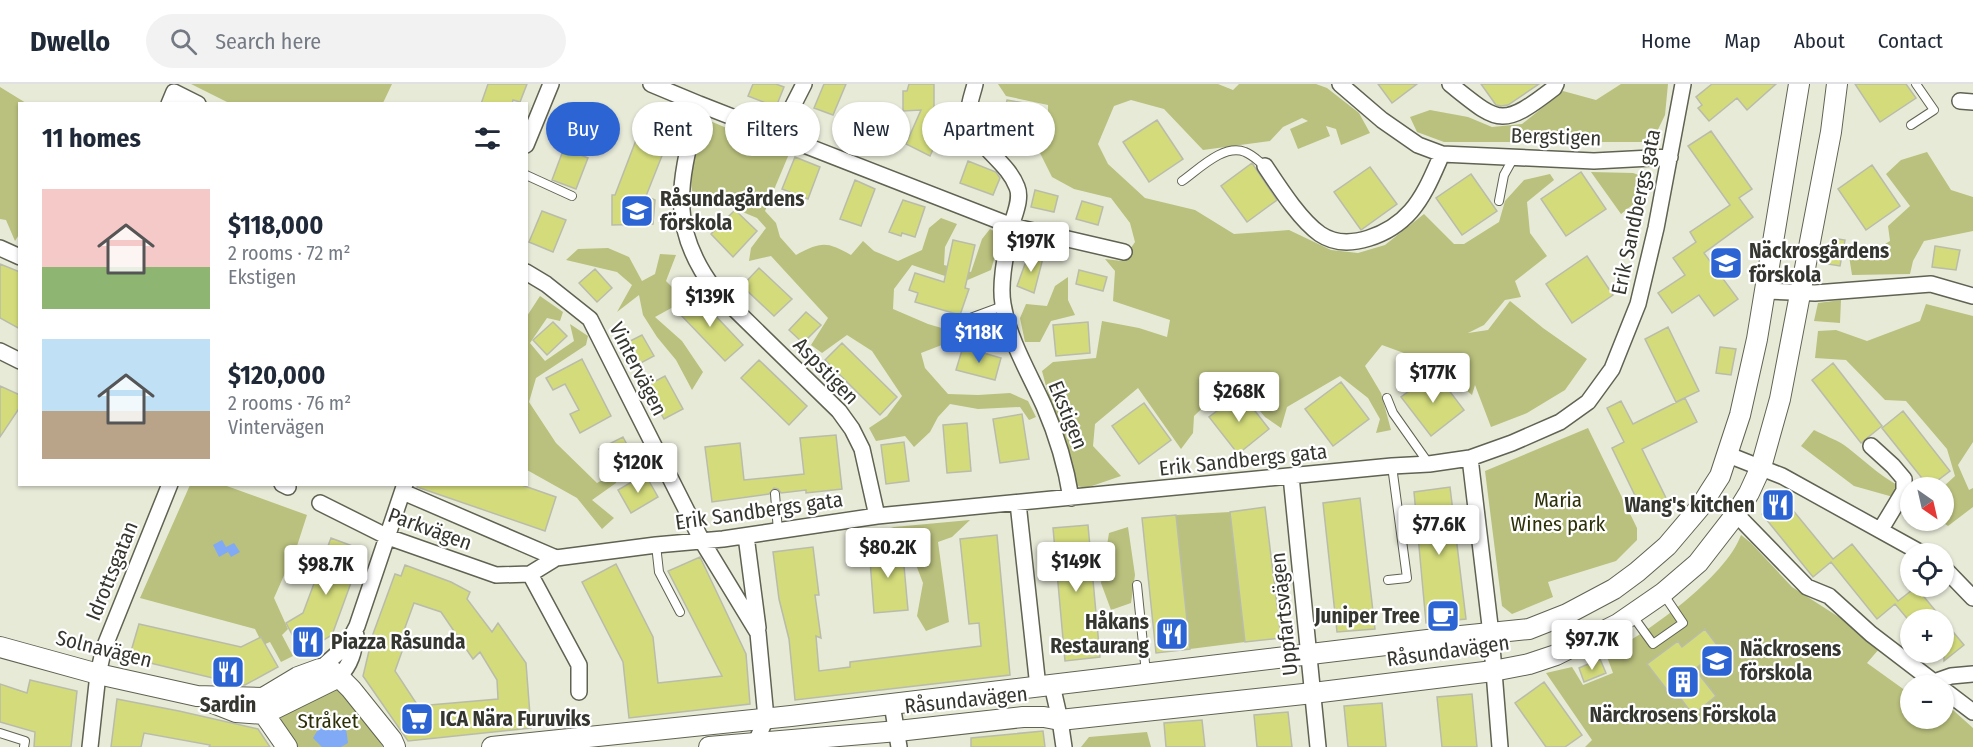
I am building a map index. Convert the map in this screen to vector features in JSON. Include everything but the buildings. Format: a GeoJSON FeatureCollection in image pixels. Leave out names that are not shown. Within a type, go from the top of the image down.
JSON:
{"type":"FeatureCollection","features":[{"type":"Feature","properties":{"kind":"street"},"geometry":{"type":"LineString","coordinates":[[528,140],[551,84]]}},
{"type":"Feature","properties":{"kind":"street"},"geometry":{"type":"LineString","coordinates":[[651,84],[694,102]]}},
{"type":"Feature","properties":{"kind":"street"},"geometry":{"type":"LineString","coordinates":[[795,102],[804,84]]}},
{"type":"Feature","properties":{"kind":"street","name":"Ekstigen"},"geometry":{"type":"LineString","coordinates":[[975,84],[969,109],[971,127],[979,140],[1006,169],[1018,188],[1018,200],[1001,292],[1003,306],[1013,340],[1045,409],[1066,466],[1071,498]]}},
{"type":"Feature","properties":{"kind":"street","name":"Bergstigen"},"geometry":{"type":"LineString","coordinates":[[1340,84],[1382,120],[1418,145],[1442,154],[1594,161],[1670,158]]}},
{"type":"Feature","properties":{"kind":"street","name":"Bergstigen"},"geometry":{"type":"LineString","coordinates":[[1450,84],[1487,112],[1506,117],[1522,111],[1554,88],[1556,84]]}},
{"type":"Feature","properties":{"kind":"street","name":"Erik Sandbergs gata"},"geometry":{"type":"LineString","coordinates":[[556,558],[746,536],[877,516],[1429,464],[1470,458],[1512,443],[1560,422],[1588,402],[1612,369],[1638,304],[1648,267],[1683,84]]}},
{"type":"Feature","properties":{"kind":"street","name":"Råsundavägen"},"geometry":{"type":"LineString","coordinates":[[492,747],[892,704],[1491,634],[1529,629],[1567,614],[1614,589],[1667,546],[1701,506],[1719,476],[1740,415],[1757,339],[1800,84]]}},
{"type":"Feature","properties":{"kind":"street","name":"Råsundavägen"},"geometry":{"type":"LineString","coordinates":[[709,747],[898,739],[1023,717],[1060,720],[1493,671],[1529,664],[1556,655],[1618,624],[1663,593],[1698,562],[1736,514],[1761,467],[1780,399],[1831,132],[1837,84]]}},
{"type":"Feature","properties":{"kind":"street"},"geometry":{"type":"LineString","coordinates":[[172,98],[189,102]]}},
{"type":"Feature","properties":{"kind":"street"},"geometry":{"type":"LineString","coordinates":[[820,151],[1012,226],[1124,252]]}},
{"type":"Feature","properties":{"kind":"street"},"geometry":{"type":"LineString","coordinates":[[1265,166],[1290,202],[1318,233],[1337,242],[1350,242],[1369,238],[1392,226],[1410,212],[1423,195],[1442,154]]}},
{"type":"Feature","properties":{"kind":"street","name":"Aspstigen"},"geometry":{"type":"LineString","coordinates":[[687,156],[683,171],[683,229],[691,252],[715,290],[839,411],[852,429],[862,449],[877,516]]}},
{"type":"Feature","properties":{"kind":"street"},"geometry":{"type":"LineString","coordinates":[[0,248],[18,256]]}},
{"type":"Feature","properties":{"kind":"street","name":"Vintervägen"},"geometry":{"type":"LineString","coordinates":[[528,273],[546,284],[590,319],[702,541],[747,601],[758,633],[766,718]]}},
{"type":"Feature","properties":{"kind":"street"},"geometry":{"type":"LineString","coordinates":[[1765,291],[1815,293],[1931,284],[1973,296]]}},
{"type":"Feature","properties":{"kind":"street"},"geometry":{"type":"LineString","coordinates":[[0,351],[18,360]]}},
{"type":"Feature","properties":{"kind":"street"},"geometry":{"type":"LineString","coordinates":[[1871,446],[1904,479],[1904,491],[1881,529]]}},
{"type":"Feature","properties":{"kind":"street"},"geometry":{"type":"LineString","coordinates":[[1726,454],[1761,467],[1905,543]]}},
{"type":"Feature","properties":{"kind":"street"},"geometry":{"type":"LineString","coordinates":[[1470,458],[1491,634],[1500,747]]}},
{"type":"Feature","properties":{"kind":"street","name":"Uppfartsvägen"},"geometry":{"type":"LineString","coordinates":[[1291,476],[1318,747]]}},
{"type":"Feature","properties":{"kind":"street","name":"Idrottsgatan"},"geometry":{"type":"LineString","coordinates":[[90,747],[98,674],[104,648],[169,486]]}},
{"type":"Feature","properties":{"kind":"street"},"geometry":{"type":"LineString","coordinates":[[263,706],[298,677],[320,669],[347,645],[357,626],[404,488]]}},
{"type":"Feature","properties":{"kind":"street","name":"Parkvägen"},"geometry":{"type":"LineString","coordinates":[[404,488],[556,558]]}},
{"type":"Feature","properties":{"kind":"street","name":"Parkvägen"},"geometry":{"type":"LineString","coordinates":[[320,503],[388,537],[496,575],[530,574],[556,558]]}},
{"type":"Feature","properties":{"kind":"street"},"geometry":{"type":"LineString","coordinates":[[1018,503],[1045,686],[1060,720],[1064,747]]}},
{"type":"Feature","properties":{"kind":"street"},"geometry":{"type":"LineString","coordinates":[[1736,514],[1807,587],[1829,596],[1871,634],[1925,675]]}},
{"type":"Feature","properties":{"kind":"street","name":"Vintervägen"},"geometry":{"type":"LineString","coordinates":[[746,536],[747,601]]}},
{"type":"Feature","properties":{"kind":"street"},"geometry":{"type":"LineString","coordinates":[[530,574],[579,665],[579,692]]}},
{"type":"Feature","properties":{"kind":"street"},"geometry":{"type":"LineString","coordinates":[[1954,578],[1973,598]]}},
{"type":"Feature","properties":{"kind":"street"},"geometry":{"type":"LineString","coordinates":[[263,706],[339,677],[353,655],[357,626]]}},
{"type":"Feature","properties":{"kind":"street","name":"Solnavägen"},"geometry":{"type":"LineString","coordinates":[[0,646],[98,674],[197,696],[263,706]]}},
{"type":"Feature","properties":{"kind":"street"},"geometry":{"type":"LineString","coordinates":[[320,669],[334,672],[339,677],[392,740],[395,747]]}},
{"type":"Feature","properties":{"kind":"street"},"geometry":{"type":"LineString","coordinates":[[1954,676],[1973,674]]}},
{"type":"Feature","properties":{"kind":"street"},"geometry":{"type":"LineString","coordinates":[[1954,697],[1973,712]]}},
{"type":"Feature","properties":{"kind":"street"},"geometry":{"type":"LineString","coordinates":[[892,704],[898,739]]}},
{"type":"Feature","properties":{"kind":"street"},"geometry":{"type":"LineString","coordinates":[[263,706],[287,747]]}},
{"type":"Feature","properties":{"kind":"street"},"geometry":{"type":"LineString","coordinates":[[754,745],[766,718]]}},
{"type":"Feature","properties":{"kind":"lane"},"geometry":{"type":"LineString","coordinates":[[1911,125],[1934,110],[1916,84]]}},
{"type":"Feature","properties":{"kind":"lane"},"geometry":{"type":"LineString","coordinates":[[1182,181],[1220,155],[1232,150],[1244,151],[1265,166]]}},
{"type":"Feature","properties":{"kind":"lane"},"geometry":{"type":"LineString","coordinates":[[1500,201],[1504,175],[1514,157]]}},
{"type":"Feature","properties":{"kind":"lane"},"geometry":{"type":"LineString","coordinates":[[528,176],[572,196]]}},
{"type":"Feature","properties":{"kind":"lane"},"geometry":{"type":"LineString","coordinates":[[946,327],[1003,306]]}},
{"type":"Feature","properties":{"kind":"lane"},"geometry":{"type":"LineString","coordinates":[[1387,398],[1393,412],[1429,464]]}},
{"type":"Feature","properties":{"kind":"lane"},"geometry":{"type":"LineString","coordinates":[[1388,580],[1407,578],[1392,466]]}},
{"type":"Feature","properties":{"kind":"lane"},"geometry":{"type":"LineString","coordinates":[[775,495],[778,531]]}},
{"type":"Feature","properties":{"kind":"lane"},"geometry":{"type":"LineString","coordinates":[[656,545],[659,572],[680,612]]}},
{"type":"Feature","properties":{"kind":"lane"},"geometry":{"type":"LineString","coordinates":[[1137,585],[1146,674]]}},
{"type":"Feature","properties":{"kind":"lane"},"geometry":{"type":"LineString","coordinates":[[1632,615],[1653,644],[1683,623],[1663,593]]}},
{"type":"Feature","properties":{"kind":"lane"},"geometry":{"type":"LineString","coordinates":[[0,733],[25,741],[24,747]]}},
{"type":"Feature","properties":{"kind":"green space"},"geometry":{"type":"Polygon","coordinates":[[[191,84],[392,84],[383,102],[227,102],[191,84]]]}},
{"type":"Feature","properties":{"kind":"green space"},"geometry":{"type":"Polygon","coordinates":[[[998,84],[1218,84],[1233,90],[1239,84],[1316,84],[1327,88],[1359,113],[1370,133],[1341,145],[1336,129],[1326,126],[1330,136],[1298,149],[1290,129],[1308,121],[1302,118],[1283,127],[1270,141],[1203,150],[1164,109],[1131,100],[1114,106],[1098,144],[1108,164],[1145,198],[1195,210],[1234,234],[1289,230],[1331,250],[1358,253],[1385,245],[1424,214],[1454,244],[1464,244],[1499,222],[1505,201],[1524,180],[1550,174],[1554,180],[1527,202],[1530,233],[1547,256],[1515,281],[1521,297],[1505,300],[1484,325],[1468,333],[1488,330],[1510,301],[1587,359],[1565,390],[1527,413],[1491,427],[1475,385],[1472,395],[1435,364],[1411,363],[1412,356],[1382,345],[1365,366],[1381,393],[1391,430],[1376,433],[1380,419],[1368,398],[1340,376],[1287,407],[1281,428],[1265,417],[1233,379],[1194,416],[1193,433],[1181,449],[1138,388],[1095,424],[1093,446],[1121,476],[1086,488],[1072,485],[1042,371],[1053,362],[1096,358],[1102,321],[1139,328],[1167,337],[1170,320],[1113,301],[1115,271],[1105,259],[1122,261],[1135,242],[1130,223],[1111,198],[1074,189],[1052,177],[1042,156],[1055,156],[1055,102],[1034,102],[1006,96],[998,84]]]}},
{"type":"Feature","properties":{"kind":"green space"},"geometry":{"type":"Polygon","coordinates":[[[1621,84],[1668,84],[1665,115],[1652,142],[1444,142],[1417,132],[1410,117],[1430,110],[1468,117],[1492,127],[1522,124],[1563,91],[1596,100],[1621,84]]]}},
{"type":"Feature","properties":{"kind":"green space"},"geometry":{"type":"Polygon","coordinates":[[[0,87],[24,102],[18,102],[18,236],[15,241],[6,220],[0,219],[0,87]]]}},
{"type":"Feature","properties":{"kind":"green space"},"geometry":{"type":"Polygon","coordinates":[[[713,122],[725,127],[725,156],[788,156],[765,211],[776,223],[780,237],[796,255],[818,246],[829,245],[851,255],[863,241],[874,251],[898,261],[922,250],[929,228],[941,218],[957,224],[945,247],[944,265],[971,272],[982,239],[990,229],[1001,235],[991,270],[963,282],[912,265],[894,289],[893,309],[945,329],[947,343],[921,353],[925,368],[948,394],[1010,393],[1028,401],[1036,417],[1029,420],[1020,407],[978,409],[950,404],[938,417],[930,432],[914,447],[905,436],[876,441],[869,428],[887,416],[902,396],[872,351],[847,335],[822,353],[811,345],[828,318],[771,256],[749,261],[751,248],[766,228],[757,218],[692,191],[695,156],[713,156],[713,122]]]}},
{"type":"Feature","properties":{"kind":"green space"},"geometry":{"type":"Polygon","coordinates":[[[1927,152],[1951,190],[1973,197],[1973,231],[1924,241],[1913,261],[1910,274],[1852,275],[1849,256],[1855,244],[1870,253],[1890,241],[1888,226],[1910,206],[1886,174],[1901,160],[1927,152]]]}},
{"type":"Feature","properties":{"kind":"green space"},"geometry":{"type":"Polygon","coordinates":[[[1591,172],[1633,173],[1648,178],[1635,203],[1621,214],[1591,172]]]}},
{"type":"Feature","properties":{"kind":"green space"},"geometry":{"type":"Polygon","coordinates":[[[608,248],[629,257],[642,281],[655,274],[660,254],[676,255],[666,281],[679,294],[675,306],[655,317],[682,341],[703,372],[692,390],[676,360],[643,315],[639,295],[617,312],[632,285],[617,272],[566,260],[578,249],[608,248]]]}},
{"type":"Feature","properties":{"kind":"green space"},"geometry":{"type":"Polygon","coordinates":[[[1068,277],[1068,300],[1075,315],[1051,321],[1040,342],[1025,342],[1020,318],[1026,304],[1047,306],[1055,286],[1068,277]]]}},
{"type":"Feature","properties":{"kind":"green space"},"geometry":{"type":"Polygon","coordinates":[[[540,296],[563,312],[560,321],[547,318],[530,343],[545,361],[574,341],[570,324],[588,336],[586,345],[536,378],[529,402],[556,443],[597,483],[619,471],[616,483],[592,500],[614,518],[602,529],[577,498],[528,471],[528,314],[540,296]]]}},
{"type":"Feature","properties":{"kind":"green space"},"geometry":{"type":"Polygon","coordinates":[[[1841,300],[1840,323],[1814,321],[1818,303],[1841,300]]]}},
{"type":"Feature","properties":{"kind":"green space"},"geometry":{"type":"Polygon","coordinates":[[[1926,304],[1973,316],[1973,442],[1958,465],[1969,490],[1973,488],[1973,507],[1954,521],[1955,476],[1947,449],[1906,401],[1885,400],[1846,360],[1815,358],[1818,331],[1836,330],[1867,341],[1920,321],[1926,304]]]}},
{"type":"Feature","properties":{"kind":"green space","name":"Maria Wines park"},"geometry":{"type":"Polygon","coordinates":[[[1588,428],[1637,528],[1637,540],[1616,561],[1548,582],[1553,597],[1512,614],[1502,606],[1485,471],[1588,428]]]}},
{"type":"Feature","properties":{"kind":"green space"},"geometry":{"type":"Polygon","coordinates":[[[1814,430],[1837,441],[1884,477],[1900,486],[1900,499],[1854,486],[1801,446],[1814,430]]]}},
{"type":"Feature","properties":{"kind":"green space"},"geometry":{"type":"Polygon","coordinates":[[[190,486],[227,486],[307,515],[297,546],[274,598],[288,629],[282,635],[293,656],[281,662],[270,642],[263,645],[255,629],[140,598],[190,486]]]}},
{"type":"Feature","properties":{"kind":"green space"},"geometry":{"type":"Polygon","coordinates":[[[1230,512],[1245,642],[1190,649],[1176,515],[1230,512]]]}},
{"type":"Feature","properties":{"kind":"green space"},"geometry":{"type":"Polygon","coordinates":[[[970,520],[952,537],[938,542],[949,622],[926,631],[917,616],[923,583],[905,536],[881,531],[894,527],[970,520]]]}},
{"type":"Feature","properties":{"kind":"green space"},"geometry":{"type":"Polygon","coordinates":[[[1128,527],[1135,575],[1131,603],[1111,610],[1101,583],[1109,533],[1128,527]]]}},
{"type":"Feature","properties":{"kind":"green space"},"geometry":{"type":"Polygon","coordinates":[[[1741,535],[1792,587],[1856,628],[1879,649],[1867,663],[1900,687],[1900,729],[1954,729],[1954,711],[1973,728],[1973,747],[1585,747],[1592,740],[1546,673],[1572,667],[1583,685],[1613,673],[1606,654],[1662,619],[1682,603],[1719,569],[1741,535]]]}},
{"type":"Feature","properties":{"kind":"green space","name":"Stråket"},"geometry":{"type":"Polygon","coordinates":[[[333,688],[337,688],[368,724],[383,747],[298,747],[281,723],[281,717],[333,688]]]}},
{"type":"Feature","properties":{"kind":"green space"},"geometry":{"type":"Polygon","coordinates":[[[1147,732],[1151,747],[1081,747],[1089,737],[1147,732]]]}},
{"type":"Feature","properties":{"kind":"water"},"geometry":{"type":"Polygon","coordinates":[[[222,540],[226,547],[234,543],[240,552],[231,557],[228,552],[219,557],[213,545],[222,540]]]}},
{"type":"Feature","properties":{"kind":"water"},"geometry":{"type":"Polygon","coordinates":[[[333,721],[345,721],[348,743],[341,747],[322,747],[313,738],[319,728],[333,721]]]}},
{"type":"Feature","properties":{"kind":"place","name":"Råsundagårdens förskola"},"geometry":{"type":"Point","coordinates":[637,211]}},
{"type":"Feature","properties":{"kind":"place","name":"Näckrosgårdens förskola"},"geometry":{"type":"Point","coordinates":[1726,263]}},
{"type":"Feature","properties":{"kind":"place","name":"Wang's kitchen"},"geometry":{"type":"Point","coordinates":[1778,505]}},
{"type":"Feature","properties":{"kind":"place","name":"Juniper Tree"},"geometry":{"type":"Point","coordinates":[1443,616]}},
{"type":"Feature","properties":{"kind":"place","name":"Håkans Restaurang"},"geometry":{"type":"Point","coordinates":[1172,634]}},
{"type":"Feature","properties":{"kind":"place","name":"Piazza Råsunda"},"geometry":{"type":"Point","coordinates":[308,642]}},
{"type":"Feature","properties":{"kind":"place","name":"Näckrosens förskola"},"geometry":{"type":"Point","coordinates":[1717,661]}},
{"type":"Feature","properties":{"kind":"place","name":"Sardin"},"geometry":{"type":"Point","coordinates":[228,672]}},
{"type":"Feature","properties":{"kind":"place","name":"Närckrosens Förskola"},"geometry":{"type":"Point","coordinates":[1683,682]}},
{"type":"Feature","properties":{"kind":"place","name":"ICA Nära Furuviks"},"geometry":{"type":"Point","coordinates":[417,719]}}]}
